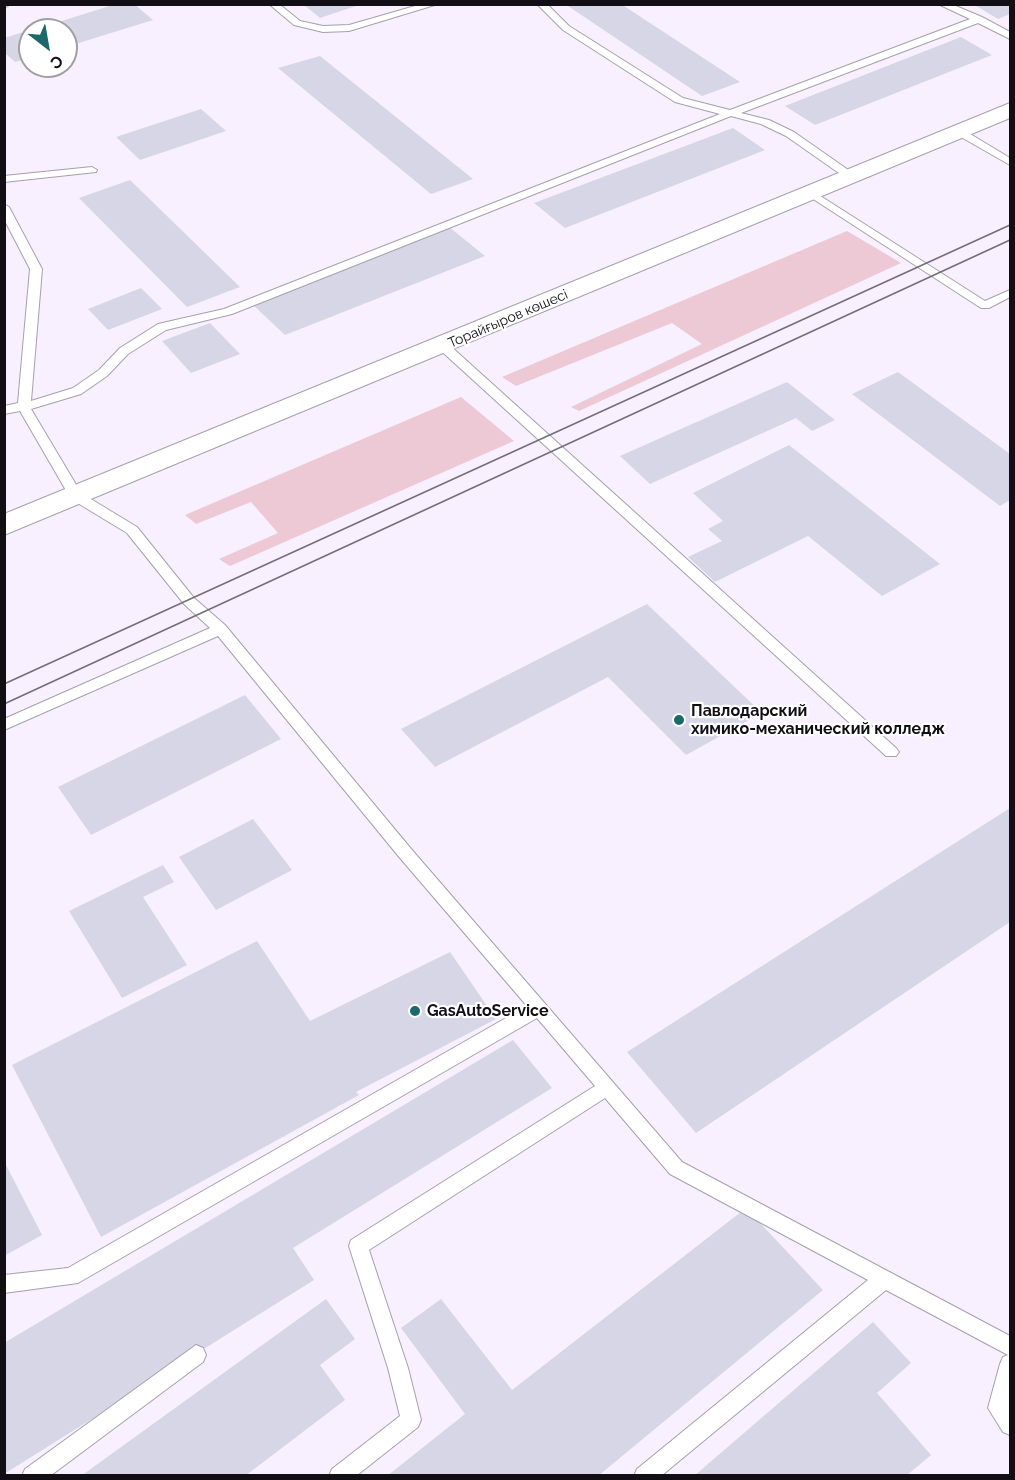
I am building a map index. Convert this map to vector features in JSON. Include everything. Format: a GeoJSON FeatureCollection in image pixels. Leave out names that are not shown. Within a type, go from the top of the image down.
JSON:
{"type":"FeatureCollection","features":[{"type":"Feature","properties":{"kind":"main road","name":"Торайғыров көшесі"},"geometry":{"type":"LineString","coordinates":[[4,525],[1011,110]]}},
{"type":"Feature","properties":{"kind":"lane"},"geometry":{"type":"LineString","coordinates":[[273,4],[297,23],[323,29],[349,28],[434,4]]}},
{"type":"Feature","properties":{"kind":"lane"},"geometry":{"type":"LineString","coordinates":[[541,4],[566,28],[679,100],[765,122],[790,134],[850,176]]}},
{"type":"Feature","properties":{"kind":"lane"},"geometry":{"type":"LineString","coordinates":[[946,5],[1011,36]]}},
{"type":"Feature","properties":{"kind":"lane"},"geometry":{"type":"LineString","coordinates":[[4,410],[24,408],[77,391],[103,373],[124,351],[162,327],[228,312],[728,114],[979,19]]}},
{"type":"Feature","properties":{"kind":"lane"},"geometry":{"type":"LineString","coordinates":[[958,131],[1011,162]]}},
{"type":"Feature","properties":{"kind":"lane"},"geometry":{"type":"LineString","coordinates":[[4,179],[92,170]]}},
{"type":"Feature","properties":{"kind":"lane"},"geometry":{"type":"LineString","coordinates":[[811,193],[986,306],[1011,293]]}},
{"type":"Feature","properties":{"kind":"lane"},"geometry":{"type":"LineString","coordinates":[[4,207],[36,269],[24,408],[76,496],[132,530],[189,601],[220,629],[406,854],[676,1168],[1011,1346]]}},
{"type":"Feature","properties":{"kind":"lane"},"geometry":{"type":"LineString","coordinates":[[442,346],[891,752]]}},
{"type":"Feature","properties":{"kind":"lane"},"geometry":{"type":"LineString","coordinates":[[4,725],[220,629]]}},
{"type":"Feature","properties":{"kind":"lane"},"geometry":{"type":"LineString","coordinates":[[4,1284],[71,1277],[539,1008]]}},
{"type":"Feature","properties":{"kind":"lane"},"geometry":{"type":"LineString","coordinates":[[339,1476],[411,1420],[398,1368],[358,1246],[608,1087]]}},
{"type":"Feature","properties":{"kind":"lane"},"geometry":{"type":"LineString","coordinates":[[644,1476],[886,1278]]}},
{"type":"Feature","properties":{"kind":"lane"},"geometry":{"type":"LineString","coordinates":[[32,1476],[196,1354]]}},
{"type":"Feature","properties":{"kind":"lane"},"geometry":{"type":"LineString","coordinates":[[1011,1364],[998,1408],[1011,1425]]}},
{"type":"Feature","properties":{"kind":"shaded area"},"geometry":{"type":"Polygon","coordinates":[[[847,231],[901,263],[579,411],[571,407],[702,344],[672,323],[516,386],[502,377],[847,231]]]}},
{"type":"Feature","properties":{"kind":"shaded area"},"geometry":{"type":"Polygon","coordinates":[[[461,397],[514,441],[230,566],[219,559],[278,533],[251,502],[196,524],[185,515],[461,397]]]}},
{"type":"Feature","properties":{"kind":"building"},"geometry":{"type":"Polygon","coordinates":[[[116,4],[134,4],[153,20],[78,43],[78,18],[71,18],[116,4]]]}},
{"type":"Feature","properties":{"kind":"building"},"geometry":{"type":"Polygon","coordinates":[[[303,4],[359,4],[359,5],[320,18],[303,4]]]}},
{"type":"Feature","properties":{"kind":"building"},"geometry":{"type":"Polygon","coordinates":[[[565,4],[621,4],[740,82],[702,96],[565,4]]]}},
{"type":"Feature","properties":{"kind":"building"},"geometry":{"type":"Polygon","coordinates":[[[973,4],[1010,4],[1010,14],[998,19],[973,4]]]}},
{"type":"Feature","properties":{"kind":"building"},"geometry":{"type":"Polygon","coordinates":[[[18,34],[18,61],[15,62],[4,52],[4,38],[18,34]]]}},
{"type":"Feature","properties":{"kind":"building"},"geometry":{"type":"Polygon","coordinates":[[[961,37],[992,55],[815,125],[785,106],[961,37]]]}},
{"type":"Feature","properties":{"kind":"building"},"geometry":{"type":"Polygon","coordinates":[[[320,56],[473,179],[431,194],[278,68],[320,56]]]}},
{"type":"Feature","properties":{"kind":"building"},"geometry":{"type":"Polygon","coordinates":[[[201,109],[226,131],[140,160],[116,137],[201,109]]]}},
{"type":"Feature","properties":{"kind":"building"},"geometry":{"type":"Polygon","coordinates":[[[733,128],[765,150],[565,228],[534,203],[733,128]]]}},
{"type":"Feature","properties":{"kind":"building"},"geometry":{"type":"Polygon","coordinates":[[[130,180],[240,287],[187,307],[79,198],[130,180]]]}},
{"type":"Feature","properties":{"kind":"building"},"geometry":{"type":"Polygon","coordinates":[[[449,227],[485,256],[285,335],[251,303],[449,227]]]}},
{"type":"Feature","properties":{"kind":"building"},"geometry":{"type":"Polygon","coordinates":[[[141,288],[162,309],[108,330],[88,309],[141,288]]]}},
{"type":"Feature","properties":{"kind":"building"},"geometry":{"type":"Polygon","coordinates":[[[210,323],[240,354],[191,373],[162,341],[210,323]]]}},
{"type":"Feature","properties":{"kind":"building"},"geometry":{"type":"Polygon","coordinates":[[[898,372],[1010,454],[1010,500],[1000,506],[852,394],[898,372]]]}},
{"type":"Feature","properties":{"kind":"building"},"geometry":{"type":"Polygon","coordinates":[[[787,382],[835,420],[812,431],[796,418],[650,484],[620,456],[787,382]]]}},
{"type":"Feature","properties":{"kind":"building"},"geometry":{"type":"Polygon","coordinates":[[[789,445],[940,564],[882,596],[808,536],[715,582],[688,557],[722,541],[708,529],[723,521],[693,493],[789,445]]]}},
{"type":"Feature","properties":{"kind":"building"},"geometry":{"type":"Polygon","coordinates":[[[647,604],[762,713],[686,755],[608,677],[435,767],[401,729],[647,604]]]}},
{"type":"Feature","properties":{"kind":"building"},"geometry":{"type":"Polygon","coordinates":[[[245,695],[281,739],[91,835],[58,787],[245,695]]]}},
{"type":"Feature","properties":{"kind":"building"},"geometry":{"type":"Polygon","coordinates":[[[1010,808],[1010,922],[696,1133],[627,1052],[1010,808]]]}},
{"type":"Feature","properties":{"kind":"building"},"geometry":{"type":"Polygon","coordinates":[[[253,819],[292,870],[216,910],[179,857],[253,819]]]}},
{"type":"Feature","properties":{"kind":"building"},"geometry":{"type":"Polygon","coordinates":[[[163,865],[174,882],[143,897],[187,965],[122,998],[69,911],[163,865]]]}},
{"type":"Feature","properties":{"kind":"building"},"geometry":{"type":"Polygon","coordinates":[[[257,941],[310,1021],[450,952],[496,1019],[356,1092],[359,1095],[101,1237],[12,1065],[257,941]]]}},
{"type":"Feature","properties":{"kind":"building"},"geometry":{"type":"Polygon","coordinates":[[[513,1040],[552,1088],[293,1248],[314,1280],[4,1474],[4,1343],[513,1040]]]}},
{"type":"Feature","properties":{"kind":"building"},"geometry":{"type":"Polygon","coordinates":[[[4,1161],[42,1235],[4,1256],[4,1161]]]}},
{"type":"Feature","properties":{"kind":"building"},"geometry":{"type":"Polygon","coordinates":[[[746,1208],[823,1290],[598,1476],[387,1476],[465,1414],[401,1328],[441,1299],[512,1390],[746,1208]]]}},
{"type":"Feature","properties":{"kind":"building"},"geometry":{"type":"Polygon","coordinates":[[[326,1299],[355,1339],[320,1365],[345,1400],[245,1476],[81,1476],[326,1299]]]}},
{"type":"Feature","properties":{"kind":"building"},"geometry":{"type":"Polygon","coordinates":[[[873,1322],[911,1363],[877,1393],[931,1455],[906,1476],[694,1476],[873,1322]]]}},
{"type":"Feature","properties":{"kind":"tram line"},"geometry":{"type":"LineString","coordinates":[[4,684],[1010,225]]}},
{"type":"Feature","properties":{"kind":"tram line"},"geometry":{"type":"LineString","coordinates":[[4,704],[1010,240]]}},
{"type":"Feature","properties":{"kind":"place","name":"Павлодарский химико-механический колледж"},"geometry":{"type":"Point","coordinates":[679,720]}},
{"type":"Feature","properties":{"kind":"place","name":"GasAutoService"},"geometry":{"type":"Point","coordinates":[415,1011]}}]}
